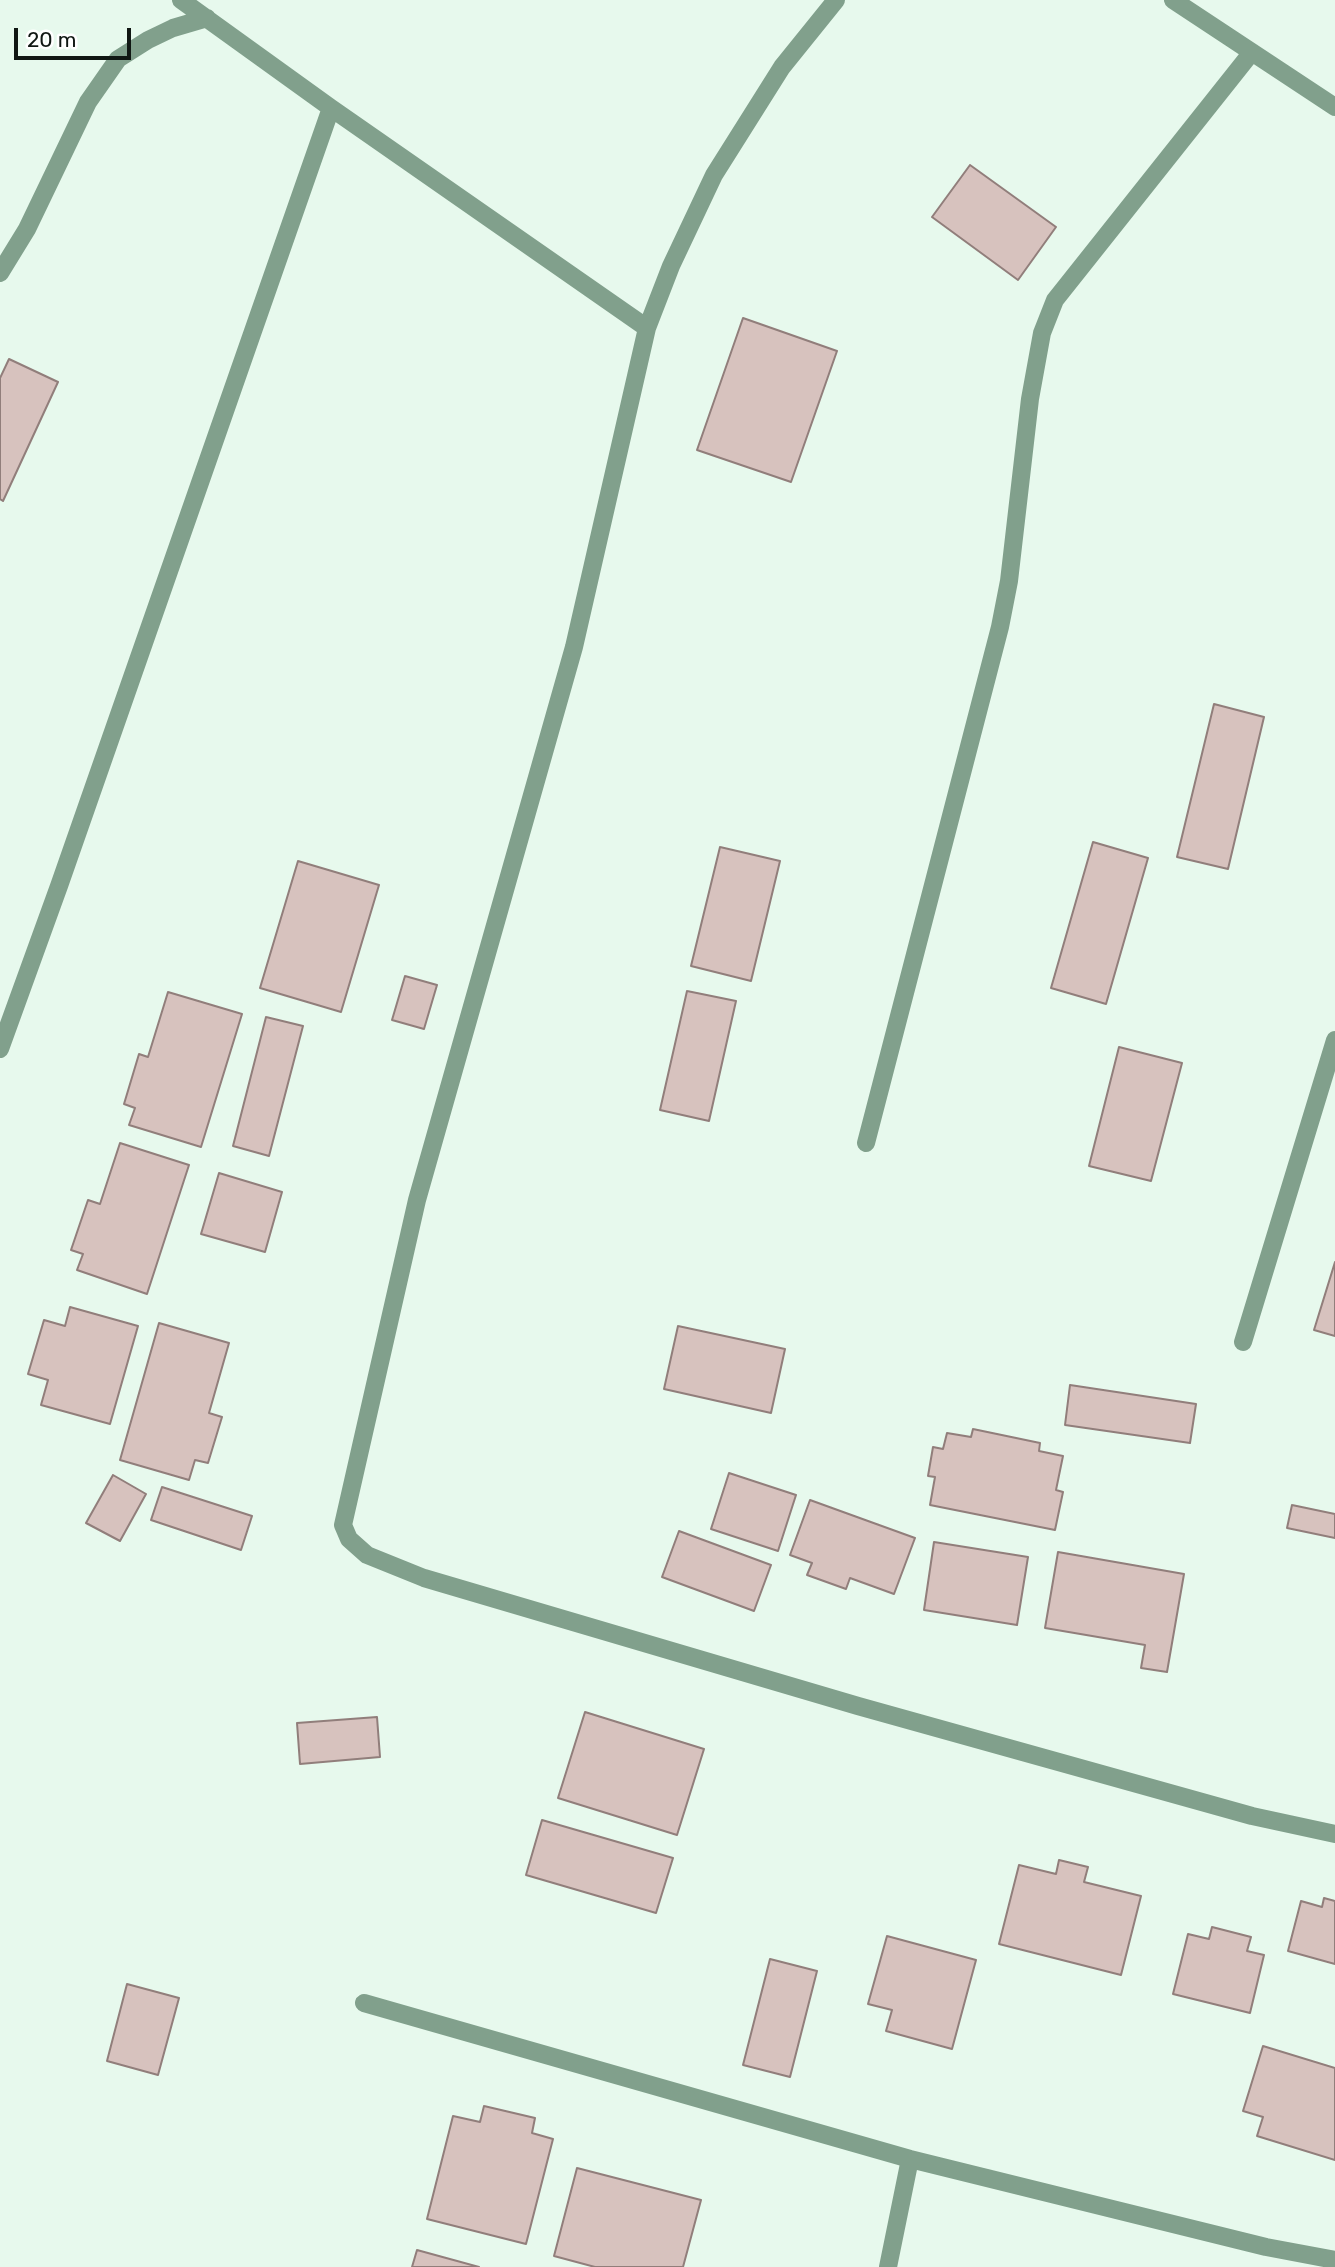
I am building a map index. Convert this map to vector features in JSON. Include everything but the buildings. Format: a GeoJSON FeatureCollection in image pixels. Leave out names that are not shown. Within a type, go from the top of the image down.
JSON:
{"type":"FeatureCollection","features":[{"type":"Feature","properties":{"kind":"street"},"geometry":{"type":"LineString","coordinates":[[181,0],[647,328]]}},
{"type":"Feature","properties":{"kind":"street"},"geometry":{"type":"LineString","coordinates":[[836,0],[782,67],[714,175],[671,266],[647,328],[574,647],[417,1200],[343,1525],[349,1539],[367,1555],[424,1578],[858,1706],[1239,1812],[1335,1834]]}},
{"type":"Feature","properties":{"kind":"street"},"geometry":{"type":"LineString","coordinates":[[1173,0],[1335,107]]}},
{"type":"Feature","properties":{"kind":"street"},"geometry":{"type":"LineString","coordinates":[[0,273],[27,229],[88,102],[118,60],[148,40],[173,28],[207,18]]}},
{"type":"Feature","properties":{"kind":"street"},"geometry":{"type":"LineString","coordinates":[[866,1143],[1000,627],[1009,581],[1030,399],[1042,333],[1055,300],[1252,52]]}},
{"type":"Feature","properties":{"kind":"street"},"geometry":{"type":"LineString","coordinates":[[0,1049],[331,108]]}},
{"type":"Feature","properties":{"kind":"street"},"geometry":{"type":"LineString","coordinates":[[1243,1342],[1335,1040]]}},
{"type":"Feature","properties":{"kind":"street"},"geometry":{"type":"LineString","coordinates":[[364,2003],[910,2159],[1266,2247],[1335,2260]]}},
{"type":"Feature","properties":{"kind":"street"},"geometry":{"type":"LineString","coordinates":[[888,2267],[910,2159]]}}]}
